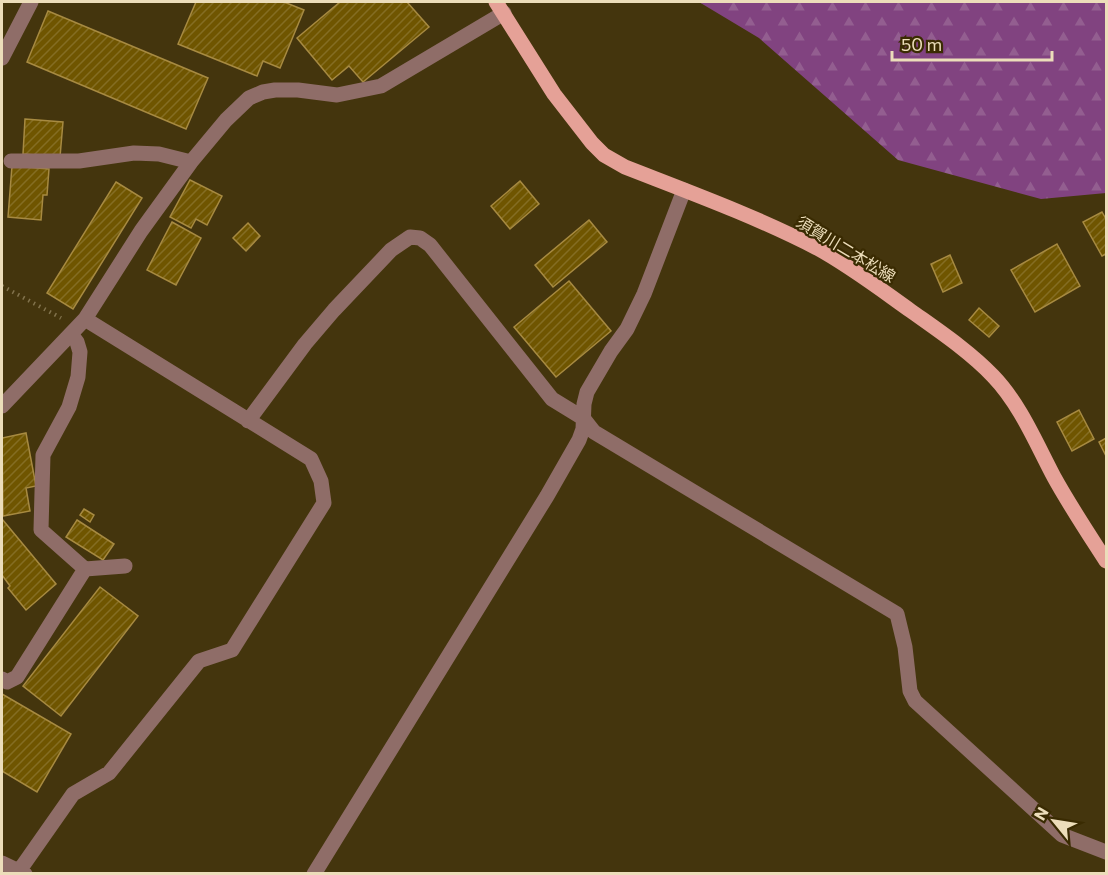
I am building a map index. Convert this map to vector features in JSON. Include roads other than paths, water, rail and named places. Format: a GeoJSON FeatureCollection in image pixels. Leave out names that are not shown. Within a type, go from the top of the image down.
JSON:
{"type":"FeatureCollection","features":[{"type":"Feature","properties":{"kind":"main road","name":"須賀川二本松線"},"geometry":{"type":"LineString","coordinates":[[500,7],[554,94],[592,143],[604,154],[624,167],[770,226],[817,249],[855,272],[919,317],[993,376],[1009,396],[1069,504],[1107,561]]}},
{"type":"Feature","properties":{"kind":"street"},"geometry":{"type":"LineString","coordinates":[[2,58],[31,2]]}},
{"type":"Feature","properties":{"kind":"street"},"geometry":{"type":"LineString","coordinates":[[2,406],[78,327],[141,231],[191,162],[226,120],[249,98],[275,90],[298,90],[337,95],[381,86],[500,7]]}},
{"type":"Feature","properties":{"kind":"street"},"geometry":{"type":"LineString","coordinates":[[11,161],[79,162],[134,153],[159,154],[191,162]]}},
{"type":"Feature","properties":{"kind":"street"},"geometry":{"type":"LineString","coordinates":[[314,873],[547,496],[579,440],[583,429],[587,392],[627,329],[644,294],[684,190]]}},
{"type":"Feature","properties":{"kind":"street"},"geometry":{"type":"LineString","coordinates":[[249,421],[305,344],[334,310],[391,250],[410,237],[420,238],[430,245],[552,399],[583,418],[594,432],[897,614],[905,647],[910,691],[915,701],[1062,835],[1107,852]]}},
{"type":"Feature","properties":{"kind":"street"},"geometry":{"type":"LineString","coordinates":[[2,863],[22,872],[73,794],[109,773],[199,661],[232,650],[324,503],[321,481],[311,459],[249,421],[78,327]]}},
{"type":"Feature","properties":{"kind":"street"},"geometry":{"type":"LineString","coordinates":[[78,327],[77,342],[80,352],[78,377],[69,407],[43,455],[41,530],[85,569],[125,566]]}},
{"type":"Feature","properties":{"kind":"street"},"geometry":{"type":"LineString","coordinates":[[2,678],[7,682],[17,677],[85,569]]}}]}
